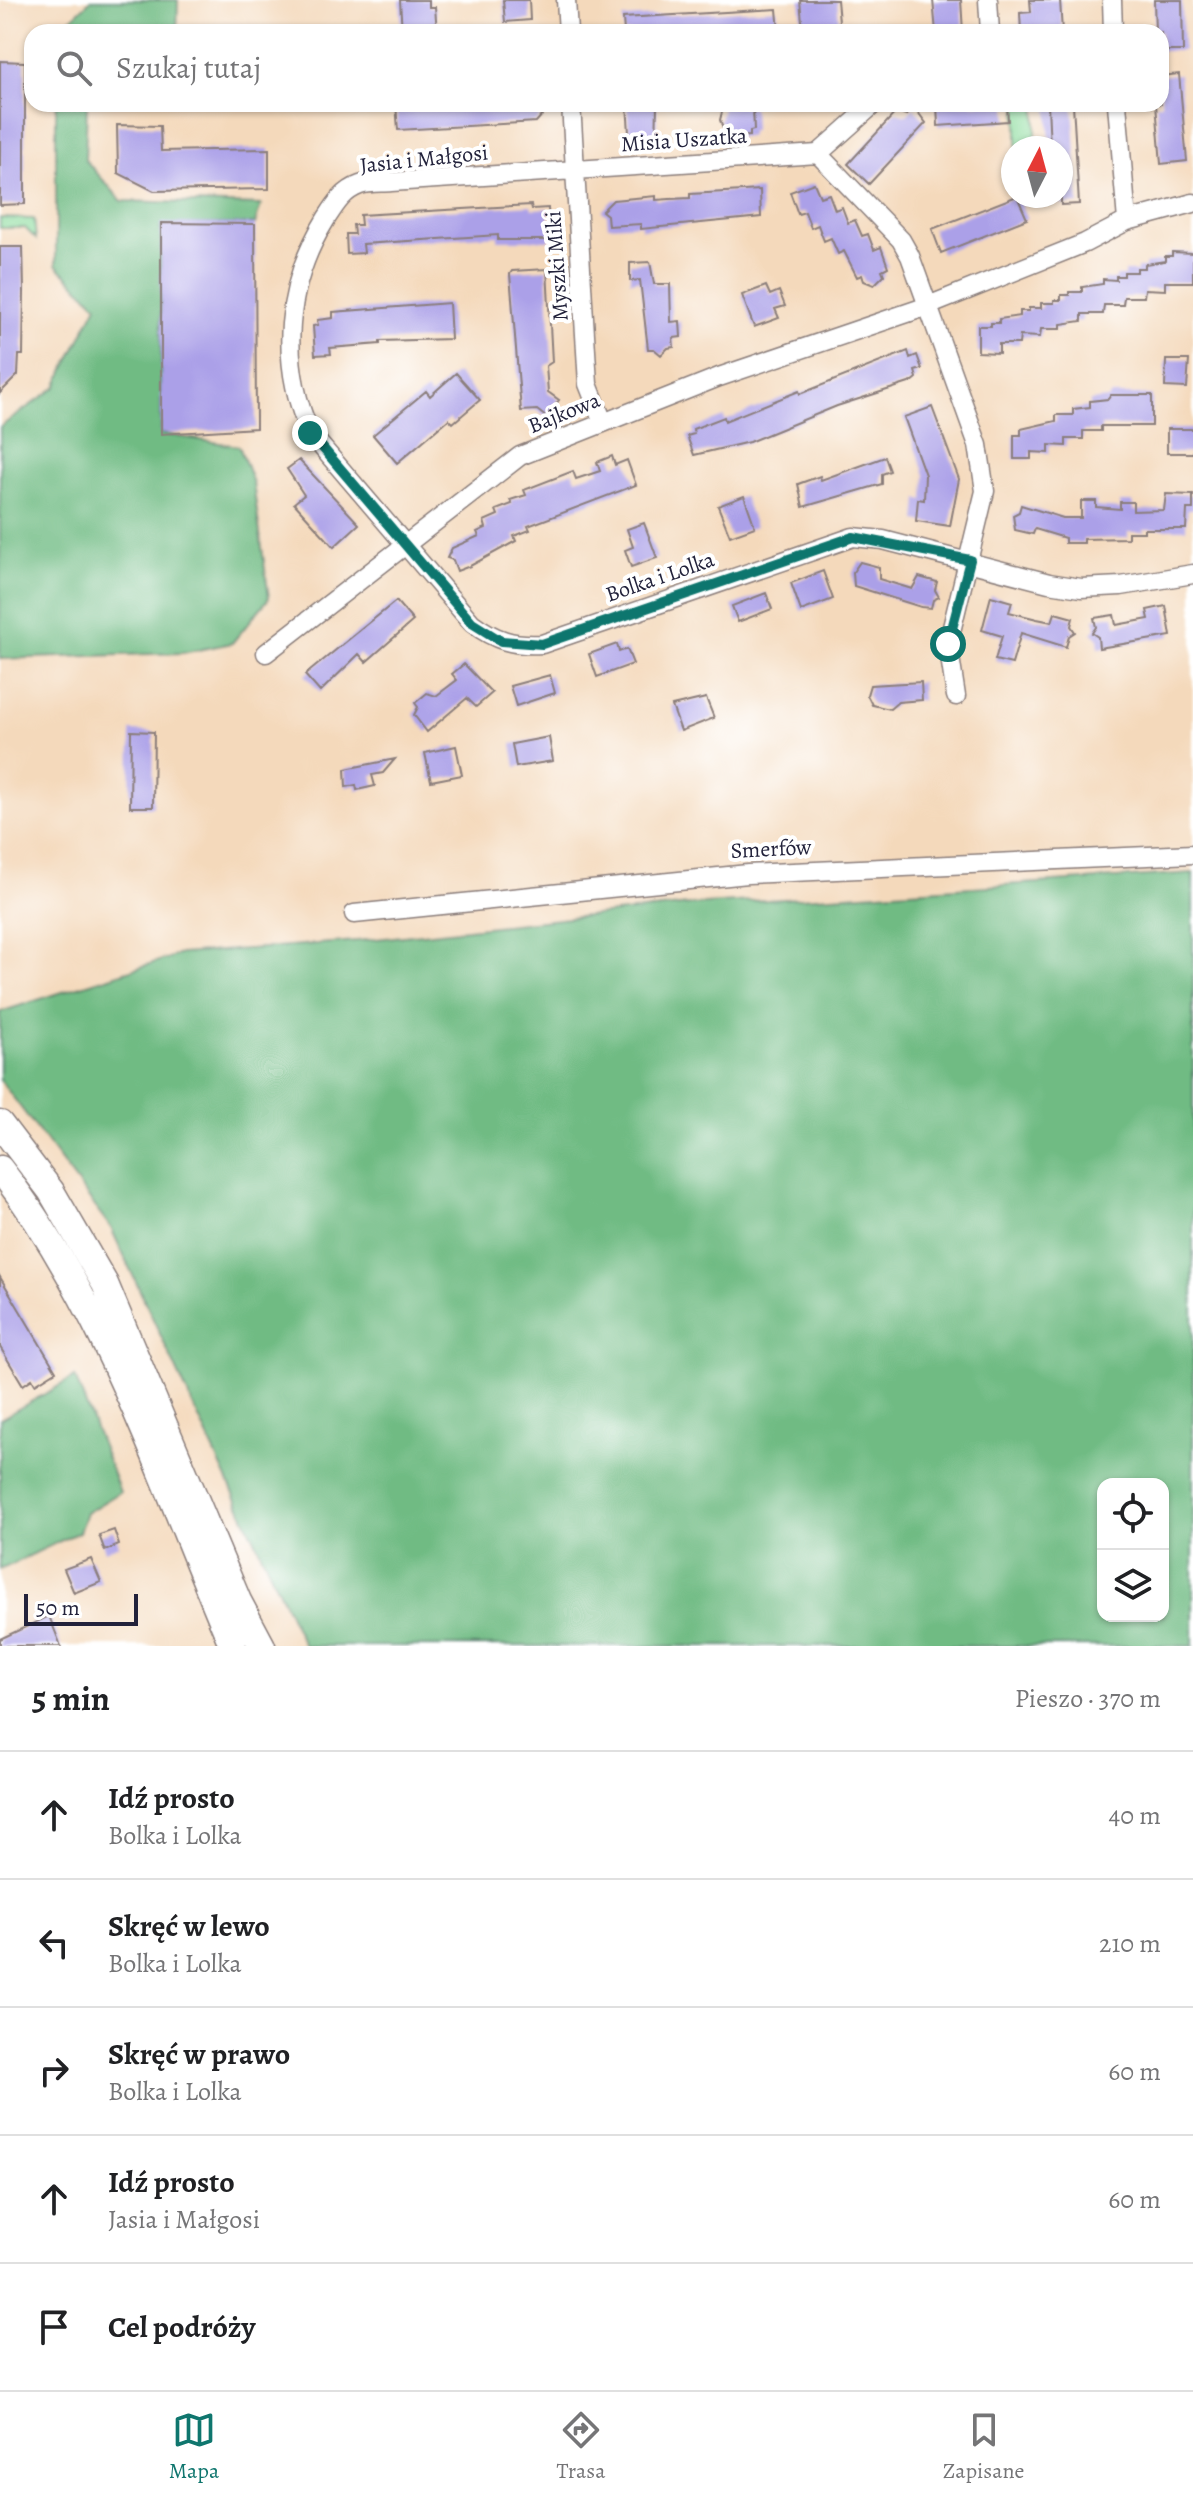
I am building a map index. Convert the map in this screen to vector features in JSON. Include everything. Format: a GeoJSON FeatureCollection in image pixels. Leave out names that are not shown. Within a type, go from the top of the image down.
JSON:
{"type":"FeatureCollection","features":[{"type":"Feature","properties":{"kind":"main road"},"geometry":{"type":"LineString","coordinates":[[0,1124],[51,1191],[105,1284],[238,1601],[262,1646]]}},
{"type":"Feature","properties":{"kind":"main road"},"geometry":{"type":"LineString","coordinates":[[0,1169],[39,1220],[81,1292],[233,1646]]}},
{"type":"Feature","properties":{"kind":"street"},"geometry":{"type":"LineString","coordinates":[[566,0],[568,24]]}},
{"type":"Feature","properties":{"kind":"street"},"geometry":{"type":"LineString","coordinates":[[988,0],[990,24]]}},
{"type":"Feature","properties":{"kind":"street"},"geometry":{"type":"LineString","coordinates":[[1112,0],[1113,24]]}},
{"type":"Feature","properties":{"kind":"street","name":"Myszki Miki"},"geometry":{"type":"LineString","coordinates":[[571,112],[588,384],[603,422]]}},
{"type":"Feature","properties":{"kind":"street"},"geometry":{"type":"LineString","coordinates":[[865,112],[818,154],[901,240],[978,445],[985,491],[948,644],[956,696]]}},
{"type":"Feature","properties":{"kind":"street"},"geometry":{"type":"LineString","coordinates":[[1118,112],[1127,221]]}},
{"type":"Feature","properties":{"kind":"street","name":"Misia Uszatka"},"geometry":{"type":"LineString","coordinates":[[574,171],[818,154]]}},
{"type":"Feature","properties":{"kind":"street","name":"Jasia i Małgosi"},"geometry":{"type":"LineString","coordinates":[[406,542],[310,433],[298,404],[290,322],[294,288],[320,230],[340,196],[360,185],[574,171]]}},
{"type":"Feature","properties":{"kind":"street","name":"Bajkowa"},"geometry":{"type":"LineString","coordinates":[[266,653],[520,456],[719,377],[928,306],[1085,243],[1127,221],[1193,203]]}},
{"type":"Feature","properties":{"kind":"street","name":"Bolka i Lolka"},"geometry":{"type":"LineString","coordinates":[[406,542],[472,623],[501,641],[521,645],[542,644],[853,537],[970,560],[1049,583],[1081,588],[1193,574]]}},
{"type":"Feature","properties":{"kind":"street","name":"Smerfów"},"geometry":{"type":"LineString","coordinates":[[354,914],[748,874],[1193,854]]}},
{"type":"Feature","properties":{"kind":"green space"},"geometry":{"type":"Polygon","coordinates":[[[91,0],[178,0],[177,24],[66,24],[91,0]]]}},
{"type":"Feature","properties":{"kind":"green space"},"geometry":{"type":"Polygon","coordinates":[[[56,112],[87,112],[85,160],[122,201],[261,205],[255,224],[161,224],[161,434],[239,446],[253,483],[269,598],[232,643],[183,653],[0,659],[0,427],[56,387],[97,305],[56,265],[56,112]]]}},
{"type":"Feature","properties":{"kind":"green space"},"geometry":{"type":"Polygon","coordinates":[[[1017,112],[1036,112],[1036,136],[1017,136],[1017,112]]]}},
{"type":"Feature","properties":{"kind":"green space"},"geometry":{"type":"Polygon","coordinates":[[[0,218],[34,219],[36,239],[25,228],[0,228],[0,218]]]}},
{"type":"Feature","properties":{"kind":"green space"},"geometry":{"type":"Polygon","coordinates":[[[1193,873],[1193,1646],[304,1646],[111,1228],[0,1080],[0,1012],[181,954],[357,941],[689,905],[1193,873]]]}},
{"type":"Feature","properties":{"kind":"green space"},"geometry":{"type":"Polygon","coordinates":[[[75,1377],[120,1492],[86,1513],[79,1532],[0,1570],[0,1419],[75,1377]]]}},
{"type":"Feature","properties":{"kind":"building"},"geometry":{"type":"Polygon","coordinates":[[[400,0],[429,0],[429,7],[435,7],[436,24],[402,24],[400,0]]]}},
{"type":"Feature","properties":{"kind":"building"},"geometry":{"type":"Polygon","coordinates":[[[503,0],[529,0],[530,20],[505,22],[503,0]]]}},
{"type":"Feature","properties":{"kind":"building"},"geometry":{"type":"Polygon","coordinates":[[[800,0],[837,0],[839,24],[802,24],[800,0]]]}},
{"type":"Feature","properties":{"kind":"building"},"geometry":{"type":"Polygon","coordinates":[[[933,0],[961,0],[962,24],[935,24],[933,0]]]}},
{"type":"Feature","properties":{"kind":"building"},"geometry":{"type":"Polygon","coordinates":[[[1030,0],[1060,0],[1062,24],[1021,24],[1020,13],[1031,12],[1030,0]]]}},
{"type":"Feature","properties":{"kind":"building"},"geometry":{"type":"Polygon","coordinates":[[[1154,0],[1182,0],[1183,51],[1169,51],[1169,24],[1155,24],[1154,0]]]}},
{"type":"Feature","properties":{"kind":"building"},"geometry":{"type":"Polygon","coordinates":[[[777,9],[778,24],[623,24],[623,18],[777,9]]]}},
{"type":"Feature","properties":{"kind":"building"},"geometry":{"type":"Polygon","coordinates":[[[0,61],[24,62],[25,204],[0,205],[0,61]]]}},
{"type":"Feature","properties":{"kind":"building"},"geometry":{"type":"Polygon","coordinates":[[[1179,74],[1187,161],[1161,164],[1157,112],[1169,112],[1169,75],[1179,74]]]}},
{"type":"Feature","properties":{"kind":"building"},"geometry":{"type":"Polygon","coordinates":[[[397,112],[544,112],[536,122],[398,130],[397,112]]]}},
{"type":"Feature","properties":{"kind":"building"},"geometry":{"type":"Polygon","coordinates":[[[628,112],[657,112],[656,145],[630,147],[628,112]]]}},
{"type":"Feature","properties":{"kind":"building"},"geometry":{"type":"Polygon","coordinates":[[[722,112],[753,112],[754,130],[750,131],[750,136],[726,138],[720,120],[722,112]]]}},
{"type":"Feature","properties":{"kind":"building"},"geometry":{"type":"Polygon","coordinates":[[[896,112],[907,115],[918,112],[926,123],[869,184],[848,164],[896,112]]]}},
{"type":"Feature","properties":{"kind":"building"},"geometry":{"type":"Polygon","coordinates":[[[937,112],[1007,112],[1008,121],[938,126],[937,112]]]}},
{"type":"Feature","properties":{"kind":"building"},"geometry":{"type":"Polygon","coordinates":[[[1048,112],[1073,112],[1079,204],[1073,204],[1073,136],[1049,136],[1048,112]]]}},
{"type":"Feature","properties":{"kind":"building"},"geometry":{"type":"Polygon","coordinates":[[[117,125],[160,126],[161,151],[269,149],[269,189],[154,191],[118,173],[117,125]]]}},
{"type":"Feature","properties":{"kind":"building"},"geometry":{"type":"Polygon","coordinates":[[[814,183],[820,197],[829,194],[835,210],[842,207],[848,223],[855,220],[862,236],[868,234],[874,250],[881,247],[888,267],[882,270],[884,275],[874,285],[864,281],[862,275],[857,277],[844,251],[838,254],[831,238],[824,241],[818,225],[811,228],[805,212],[798,214],[790,192],[814,183]]]}},
{"type":"Feature","properties":{"kind":"building"},"geometry":{"type":"Polygon","coordinates":[[[760,190],[761,217],[641,229],[641,224],[608,226],[607,215],[602,211],[613,200],[656,196],[656,200],[690,198],[690,194],[760,190]]]}},
{"type":"Feature","properties":{"kind":"building"},"geometry":{"type":"Polygon","coordinates":[[[1001,202],[1001,208],[1022,208],[1027,219],[941,253],[932,229],[1001,202]]]}},
{"type":"Feature","properties":{"kind":"building"},"geometry":{"type":"Polygon","coordinates":[[[531,205],[532,209],[548,208],[550,240],[498,240],[498,235],[363,244],[364,253],[347,254],[346,234],[354,234],[353,225],[361,225],[360,215],[531,205]]]}},
{"type":"Feature","properties":{"kind":"building"},"geometry":{"type":"Polygon","coordinates":[[[161,223],[255,224],[256,428],[161,434],[161,223]]]}},
{"type":"Feature","properties":{"kind":"building"},"geometry":{"type":"Polygon","coordinates":[[[0,247],[23,247],[24,291],[23,355],[19,355],[18,375],[0,393],[0,247]]]}},
{"type":"Feature","properties":{"kind":"building"},"geometry":{"type":"Polygon","coordinates":[[[1172,252],[1193,253],[1193,282],[1165,282],[1165,290],[1145,289],[1144,297],[1124,297],[1123,305],[1104,305],[1103,314],[1082,314],[1082,321],[1061,324],[1061,329],[1041,329],[1040,337],[1020,336],[1019,344],[999,344],[999,353],[978,352],[978,326],[991,326],[991,323],[999,323],[999,319],[1020,316],[1020,311],[1041,308],[1041,303],[1061,300],[1061,295],[1082,292],[1082,287],[1103,284],[1103,279],[1116,280],[1116,276],[1124,276],[1124,272],[1137,272],[1137,268],[1145,268],[1145,264],[1165,261],[1165,256],[1172,256],[1172,252]]]}},
{"type":"Feature","properties":{"kind":"building"},"geometry":{"type":"Polygon","coordinates":[[[650,262],[654,284],[670,284],[671,322],[680,321],[681,337],[673,338],[674,347],[661,355],[654,349],[648,349],[640,280],[630,281],[630,263],[650,262]]]}},
{"type":"Feature","properties":{"kind":"building"},"geometry":{"type":"Polygon","coordinates":[[[547,269],[552,362],[546,366],[548,392],[559,400],[546,417],[537,410],[521,411],[510,274],[512,271],[547,269]]]}},
{"type":"Feature","properties":{"kind":"building"},"geometry":{"type":"Polygon","coordinates":[[[766,286],[770,295],[779,291],[785,306],[775,309],[779,318],[754,327],[742,295],[766,286]]]}},
{"type":"Feature","properties":{"kind":"building"},"geometry":{"type":"Polygon","coordinates":[[[449,303],[451,339],[380,341],[380,344],[330,348],[331,354],[315,355],[313,326],[318,325],[317,320],[333,318],[333,312],[449,303]]]}},
{"type":"Feature","properties":{"kind":"building"},"geometry":{"type":"Polygon","coordinates":[[[908,351],[910,358],[917,355],[922,369],[915,371],[917,378],[912,382],[837,406],[749,442],[694,455],[687,436],[694,434],[693,429],[724,417],[725,421],[799,391],[800,394],[908,351]]]}},
{"type":"Feature","properties":{"kind":"building"},"geometry":{"type":"Polygon","coordinates":[[[1166,360],[1189,360],[1187,388],[1165,387],[1166,360]]]}},
{"type":"Feature","properties":{"kind":"building"},"geometry":{"type":"Polygon","coordinates":[[[456,373],[480,400],[453,423],[449,419],[397,463],[373,435],[426,391],[430,396],[456,373]]]}},
{"type":"Feature","properties":{"kind":"building"},"geometry":{"type":"Polygon","coordinates":[[[1111,395],[1152,395],[1152,426],[1101,426],[1101,431],[1083,431],[1083,439],[1066,439],[1066,446],[1049,445],[1049,453],[1031,452],[1031,459],[1014,459],[1014,435],[1021,435],[1021,429],[1056,421],[1056,415],[1073,415],[1073,409],[1090,407],[1090,401],[1108,399],[1111,395]]]}},
{"type":"Feature","properties":{"kind":"building"},"geometry":{"type":"Polygon","coordinates":[[[932,407],[959,479],[950,526],[916,521],[918,499],[924,500],[925,475],[904,417],[932,407]]]}},
{"type":"Feature","properties":{"kind":"building"},"geometry":{"type":"Polygon","coordinates":[[[1167,429],[1193,429],[1193,453],[1167,453],[1167,429]]]}},
{"type":"Feature","properties":{"kind":"building"},"geometry":{"type":"Polygon","coordinates":[[[612,456],[615,465],[627,460],[636,485],[528,526],[530,530],[514,536],[516,541],[470,566],[457,571],[453,560],[447,558],[452,548],[479,536],[477,532],[486,528],[484,521],[498,515],[496,510],[512,504],[510,500],[526,495],[524,490],[573,471],[576,479],[600,471],[597,462],[612,456]]]}},
{"type":"Feature","properties":{"kind":"building"},"geometry":{"type":"Polygon","coordinates":[[[885,457],[890,471],[882,474],[882,484],[803,507],[798,484],[820,476],[821,480],[885,457]]]}},
{"type":"Feature","properties":{"kind":"building"},"geometry":{"type":"Polygon","coordinates":[[[299,460],[359,524],[334,547],[294,503],[304,495],[287,469],[299,460]]]}},
{"type":"Feature","properties":{"kind":"building"},"geometry":{"type":"Polygon","coordinates":[[[1166,494],[1193,495],[1193,509],[1187,509],[1186,529],[1144,529],[1144,532],[1128,532],[1128,538],[1084,539],[1084,543],[1065,543],[1065,538],[1035,529],[1033,534],[1015,530],[1013,515],[1019,512],[1021,505],[1063,518],[1081,518],[1081,501],[1096,501],[1096,507],[1120,509],[1120,502],[1133,502],[1133,511],[1164,510],[1166,494]]]}},
{"type":"Feature","properties":{"kind":"building"},"geometry":{"type":"Polygon","coordinates":[[[744,496],[755,527],[730,536],[718,506],[744,496]]]}},
{"type":"Feature","properties":{"kind":"building"},"geometry":{"type":"Polygon","coordinates":[[[644,523],[657,558],[631,567],[625,550],[633,547],[627,529],[644,523]]]}},
{"type":"Feature","properties":{"kind":"building"},"geometry":{"type":"Polygon","coordinates":[[[860,562],[879,567],[879,579],[912,589],[919,577],[937,582],[935,590],[939,597],[933,600],[931,608],[921,607],[854,586],[853,572],[860,562]]]}},
{"type":"Feature","properties":{"kind":"building"},"geometry":{"type":"Polygon","coordinates":[[[823,571],[833,599],[801,611],[791,583],[823,571]]]}},
{"type":"Feature","properties":{"kind":"building"},"geometry":{"type":"Polygon","coordinates":[[[766,593],[772,609],[738,622],[732,606],[766,593]]]}},
{"type":"Feature","properties":{"kind":"building"},"geometry":{"type":"Polygon","coordinates":[[[991,596],[1012,602],[1009,612],[1052,622],[1055,613],[1073,618],[1071,626],[1075,632],[1069,636],[1066,647],[1021,633],[1012,664],[995,660],[1002,636],[982,630],[991,596]]]}},
{"type":"Feature","properties":{"kind":"building"},"geometry":{"type":"Polygon","coordinates":[[[396,601],[413,621],[366,662],[359,654],[320,692],[305,675],[396,601]]]}},
{"type":"Feature","properties":{"kind":"building"},"geometry":{"type":"Polygon","coordinates":[[[1166,606],[1171,636],[1099,648],[1098,637],[1092,633],[1096,627],[1094,618],[1114,615],[1116,625],[1149,619],[1147,610],[1166,606]]]}},
{"type":"Feature","properties":{"kind":"building"},"geometry":{"type":"Polygon","coordinates":[[[617,644],[619,652],[627,649],[633,664],[597,677],[589,654],[617,644]]]}},
{"type":"Feature","properties":{"kind":"building"},"geometry":{"type":"Polygon","coordinates":[[[464,664],[492,693],[476,707],[467,698],[427,732],[414,715],[418,707],[415,703],[427,693],[436,696],[457,680],[452,674],[464,664]]]}},
{"type":"Feature","properties":{"kind":"building"},"geometry":{"type":"Polygon","coordinates":[[[550,675],[555,693],[516,706],[510,686],[550,675]]]}},
{"type":"Feature","properties":{"kind":"building"},"geometry":{"type":"Polygon","coordinates":[[[921,682],[922,700],[898,702],[890,709],[872,705],[867,695],[870,685],[921,682]]]}},
{"type":"Feature","properties":{"kind":"building"},"geometry":{"type":"Polygon","coordinates":[[[706,698],[714,718],[681,731],[672,706],[706,698]]]}},
{"type":"Feature","properties":{"kind":"building"},"geometry":{"type":"Polygon","coordinates":[[[131,731],[154,732],[153,807],[130,807],[131,731]]]}},
{"type":"Feature","properties":{"kind":"building"},"geometry":{"type":"Polygon","coordinates":[[[549,737],[553,761],[516,767],[512,744],[549,737]]]}},
{"type":"Feature","properties":{"kind":"building"},"geometry":{"type":"Polygon","coordinates":[[[456,746],[462,775],[431,781],[425,753],[456,746]]]}},
{"type":"Feature","properties":{"kind":"building"},"geometry":{"type":"Polygon","coordinates":[[[395,759],[383,773],[372,775],[375,786],[357,790],[356,785],[346,787],[345,769],[395,759]]]}},
{"type":"Feature","properties":{"kind":"building"},"geometry":{"type":"Polygon","coordinates":[[[0,1277],[56,1371],[35,1384],[32,1379],[23,1385],[0,1347],[0,1277]]]}},
{"type":"Feature","properties":{"kind":"building"},"geometry":{"type":"Polygon","coordinates":[[[114,1530],[119,1545],[105,1551],[99,1535],[114,1530]]]}},
{"type":"Feature","properties":{"kind":"building"},"geometry":{"type":"Polygon","coordinates":[[[91,1559],[101,1582],[74,1593],[64,1569],[91,1559]]]}},
{"type":"Feature","properties":{"kind":"building"},"geometry":{"type":"Polygon","coordinates":[[[49,1616],[61,1646],[0,1646],[0,1639],[49,1616]]]}},
{"type":"Feature","properties":{"kind":"route"},"geometry":{"type":"LineString","coordinates":[[310,433],[472,623],[501,641],[521,645],[542,644],[853,537],[883,540],[970,560],[948,644]]}}]}
